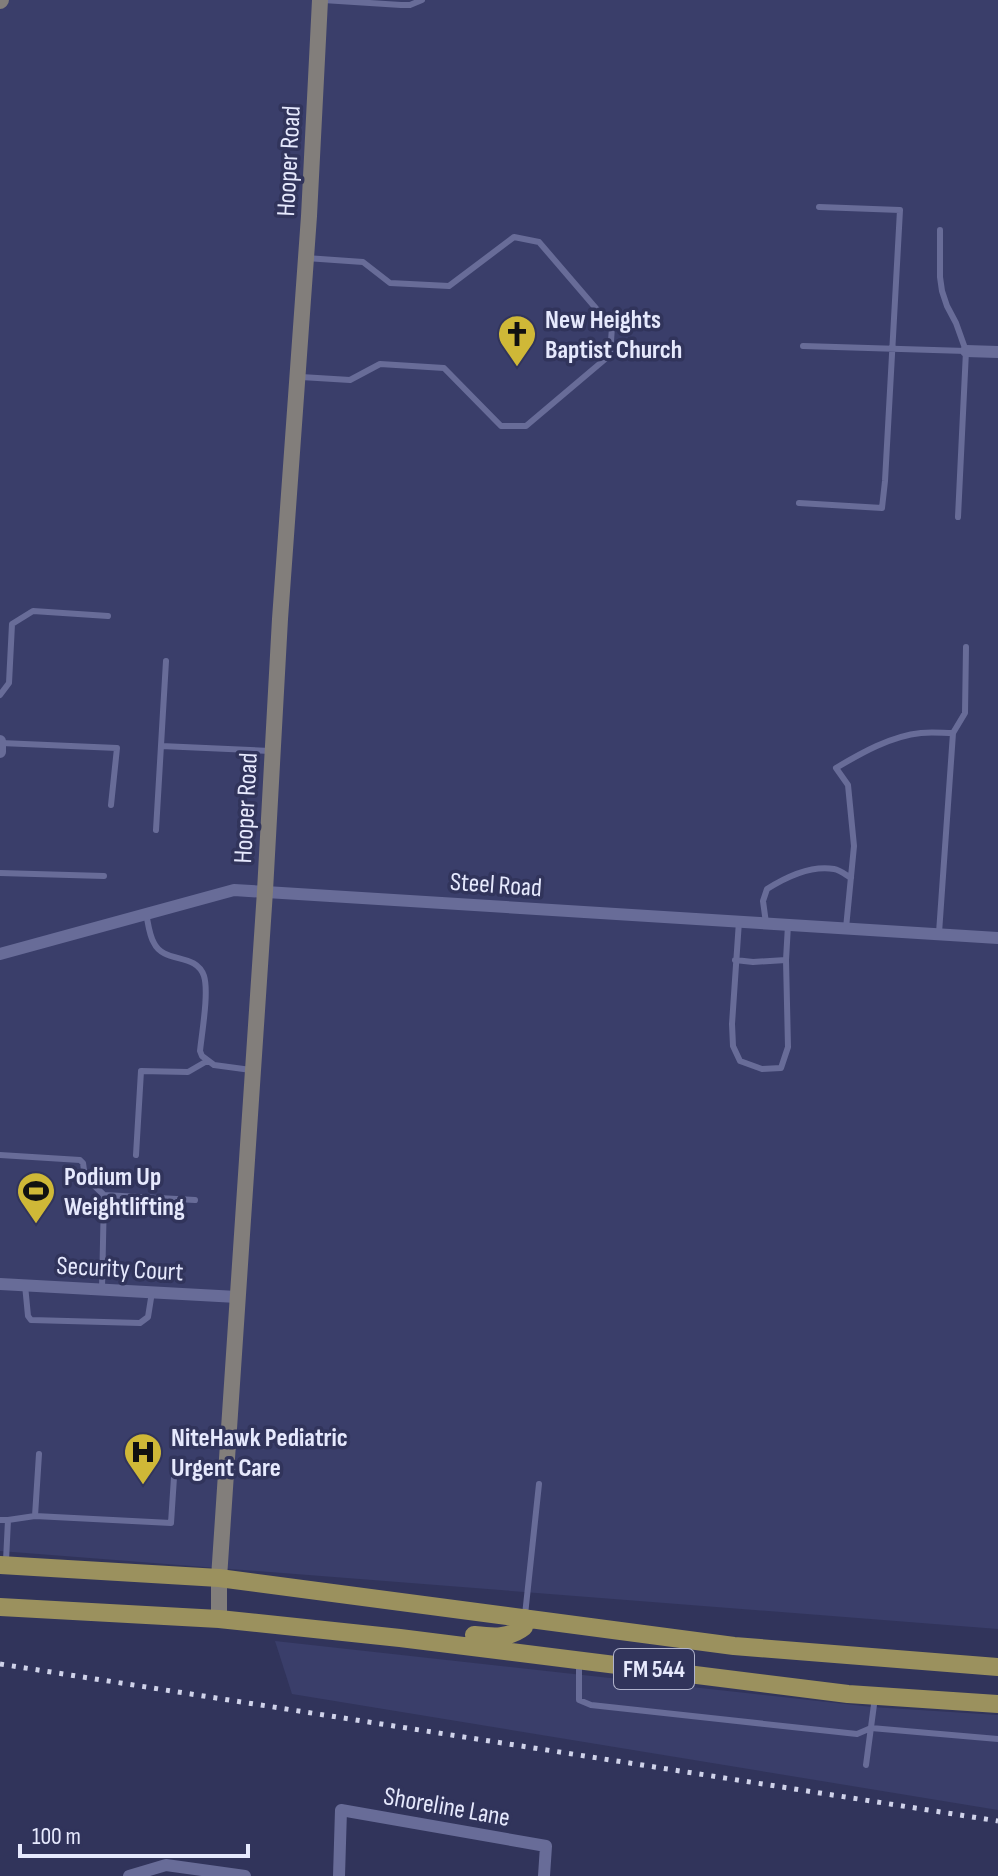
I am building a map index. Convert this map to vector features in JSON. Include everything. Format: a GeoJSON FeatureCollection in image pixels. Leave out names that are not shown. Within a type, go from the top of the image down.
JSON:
{"type":"FeatureCollection","features":[{"type":"Feature","properties":{"kind":"main road","name":"FM 544"},"geometry":{"type":"LineString","coordinates":[[3,1565],[219,1578],[734,1646],[998,1667]]}},
{"type":"Feature","properties":{"kind":"main road","name":"FM 544"},"geometry":{"type":"LineString","coordinates":[[0,1607],[219,1619],[400,1638],[848,1694],[998,1704]]}},
{"type":"Feature","properties":{"kind":"main road"},"geometry":{"type":"LineString","coordinates":[[400,1638],[432,1631],[498,1637],[518,1632],[524,1627],[525,1618]]}},
{"type":"Feature","properties":{"kind":"street","name":"Hooper Road"},"geometry":{"type":"LineString","coordinates":[[219,1619],[226,1466],[321,0]]}},
{"type":"Feature","properties":{"kind":"street"},"geometry":{"type":"LineString","coordinates":[[966,351],[998,352]]}},
{"type":"Feature","properties":{"kind":"street"},"geometry":{"type":"LineString","coordinates":[[0,742],[0,752]]}},
{"type":"Feature","properties":{"kind":"street","name":"Steel Road"},"geometry":{"type":"LineString","coordinates":[[0,954],[234,890],[998,938]]}},
{"type":"Feature","properties":{"kind":"street","name":"Security Court"},"geometry":{"type":"LineString","coordinates":[[0,1284],[237,1297]]}},
{"type":"Feature","properties":{"kind":"street","name":"Shoreline Lane"},"geometry":{"type":"LineString","coordinates":[[339,1876],[341,1810],[546,1846],[544,1876]]}},
{"type":"Feature","properties":{"kind":"street"},"geometry":{"type":"LineString","coordinates":[[129,1876],[166,1865],[245,1876]]}},
{"type":"Feature","properties":{"kind":"lane"},"geometry":{"type":"LineString","coordinates":[[321,0],[410,5],[422,0]]}},
{"type":"Feature","properties":{"kind":"lane"},"geometry":{"type":"LineString","coordinates":[[799,503],[882,508],[893,349],[900,210],[819,207]]}},
{"type":"Feature","properties":{"kind":"lane"},"geometry":{"type":"LineString","coordinates":[[940,230],[942,291],[966,351],[958,517]]}},
{"type":"Feature","properties":{"kind":"lane"},"geometry":{"type":"LineString","coordinates":[[297,377],[350,380],[380,364],[444,368],[501,426],[526,426],[610,355],[612,327],[539,242],[514,237],[449,286],[390,283],[363,262],[306,258]]}},
{"type":"Feature","properties":{"kind":"lane"},"geometry":{"type":"LineString","coordinates":[[803,346],[966,351]]}},
{"type":"Feature","properties":{"kind":"lane"},"geometry":{"type":"LineString","coordinates":[[0,695],[9,683],[12,624],[33,611],[108,616]]}},
{"type":"Feature","properties":{"kind":"lane"},"geometry":{"type":"LineString","coordinates":[[939,934],[953,733],[965,713],[966,647]]}},
{"type":"Feature","properties":{"kind":"lane"},"geometry":{"type":"LineString","coordinates":[[156,830],[166,661]]}},
{"type":"Feature","properties":{"kind":"lane"},"geometry":{"type":"LineString","coordinates":[[846,928],[854,846],[848,785],[836,768],[889,741],[919,733],[953,733]]}},
{"type":"Feature","properties":{"kind":"lane"},"geometry":{"type":"LineString","coordinates":[[0,742],[117,748],[111,805]]}},
{"type":"Feature","properties":{"kind":"lane"},"geometry":{"type":"LineString","coordinates":[[161,746],[272,752]]}},
{"type":"Feature","properties":{"kind":"lane"},"geometry":{"type":"LineString","coordinates":[[766,923],[763,901],[767,889],[783,879],[809,870],[836,869],[851,878]]}},
{"type":"Feature","properties":{"kind":"lane"},"geometry":{"type":"LineString","coordinates":[[0,873],[104,876]]}},
{"type":"Feature","properties":{"kind":"lane"},"geometry":{"type":"LineString","coordinates":[[146,913],[154,944],[162,952],[193,962],[204,974],[202,1056],[225,1068],[252,1070]]}},
{"type":"Feature","properties":{"kind":"lane"},"geometry":{"type":"LineString","coordinates":[[739,921],[733,1046],[740,1061],[762,1069],[781,1068],[788,1047],[788,924]]}},
{"type":"Feature","properties":{"kind":"lane"},"geometry":{"type":"LineString","coordinates":[[735,960],[786,960]]}},
{"type":"Feature","properties":{"kind":"lane"},"geometry":{"type":"LineString","coordinates":[[136,1155],[141,1071],[188,1072],[207,1061]]}},
{"type":"Feature","properties":{"kind":"lane"},"geometry":{"type":"LineString","coordinates":[[0,1155],[80,1160],[85,1177],[104,1195],[195,1200]]}},
{"type":"Feature","properties":{"kind":"lane"},"geometry":{"type":"LineString","coordinates":[[102,1289],[104,1195]]}},
{"type":"Feature","properties":{"kind":"lane"},"geometry":{"type":"LineString","coordinates":[[25,1285],[31,1320],[140,1323],[148,1317],[152,1292]]}},
{"type":"Feature","properties":{"kind":"lane"},"geometry":{"type":"LineString","coordinates":[[35,1516],[39,1454]]}},
{"type":"Feature","properties":{"kind":"lane"},"geometry":{"type":"LineString","coordinates":[[3,1565],[4,1520],[35,1516],[171,1523],[175,1462],[226,1466]]}},
{"type":"Feature","properties":{"kind":"lane"},"geometry":{"type":"LineString","coordinates":[[525,1618],[539,1484]]}},
{"type":"Feature","properties":{"kind":"lane"},"geometry":{"type":"LineString","coordinates":[[579,1660],[579,1700],[591,1705],[857,1734],[871,1728],[998,1739]]}},
{"type":"Feature","properties":{"kind":"lane"},"geometry":{"type":"LineString","coordinates":[[866,1765],[875,1696]]}},
{"type":"Feature","properties":{"kind":"shaded area"},"geometry":{"type":"Polygon","coordinates":[[[2,0],[998,0],[998,1629],[0,1551],[2,0]]]}},
{"type":"Feature","properties":{"kind":"shaded area"},"geometry":{"type":"Polygon","coordinates":[[[275,1641],[872,1707],[998,1715],[998,1810],[292,1694],[275,1641]]]}},
{"type":"Feature","properties":{"kind":"railway"},"geometry":{"type":"LineString","coordinates":[[0,1664],[998,1821]]}},
{"type":"Feature","properties":{"kind":"place","name":"New Heights Baptist Church"},"geometry":{"type":"Point","coordinates":[517,368]}},
{"type":"Feature","properties":{"kind":"place","name":"Podium Up Weightlifting"},"geometry":{"type":"Point","coordinates":[36,1225]}},
{"type":"Feature","properties":{"kind":"place","name":"NiteHawk Pediatric Urgent Care"},"geometry":{"type":"Point","coordinates":[143,1486]}}]}
